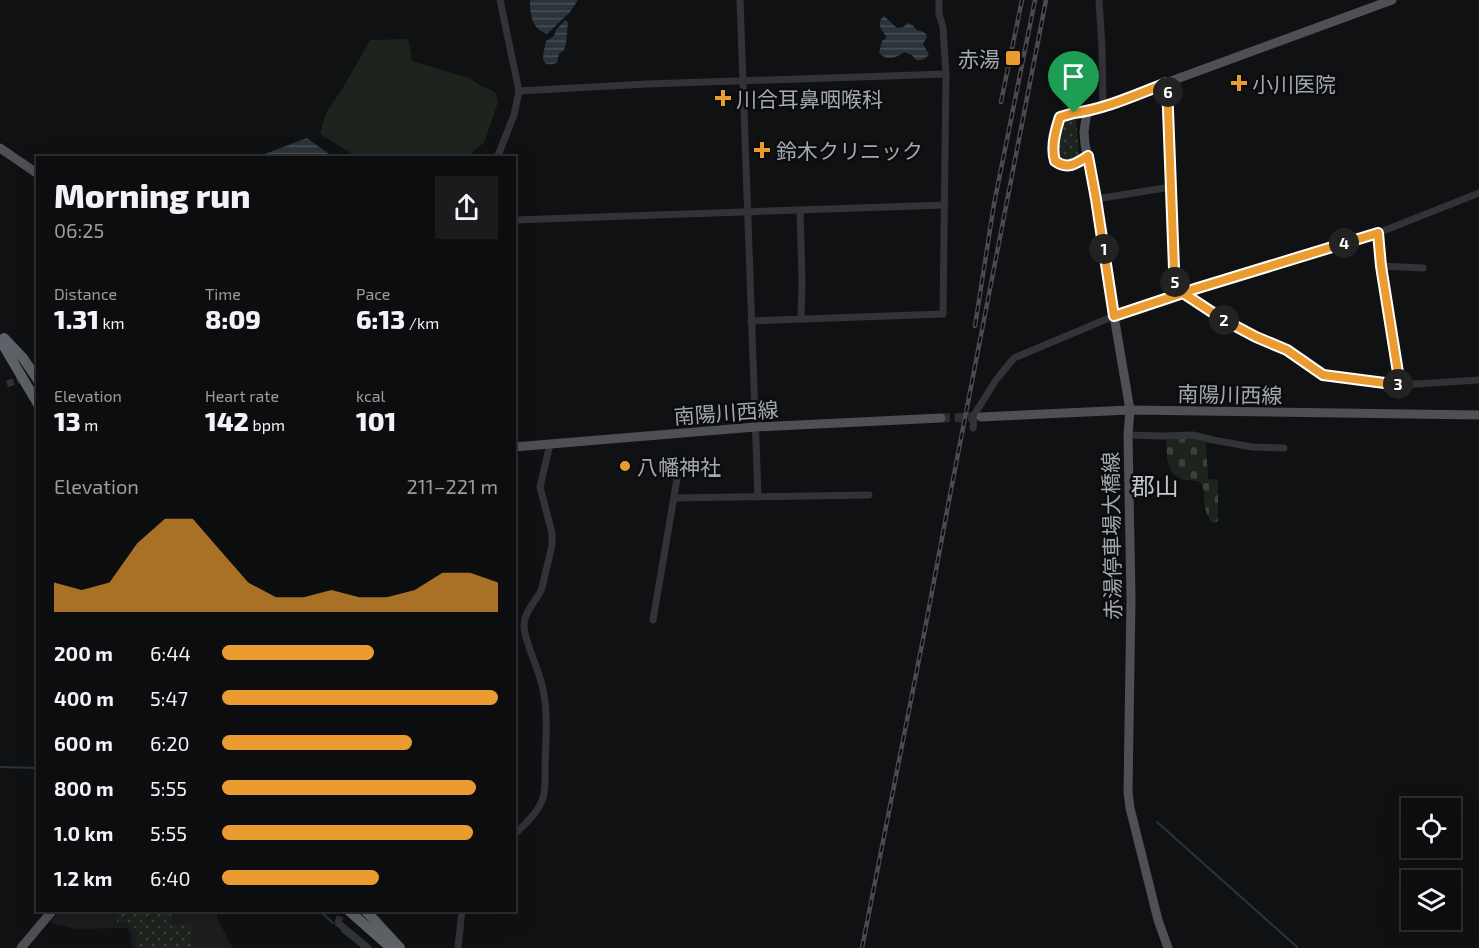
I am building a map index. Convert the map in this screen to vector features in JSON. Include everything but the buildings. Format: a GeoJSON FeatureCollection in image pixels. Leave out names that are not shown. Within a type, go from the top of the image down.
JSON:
{"type":"FeatureCollection","features":[{"type":"Feature","properties":{"kind":"highway"},"geometry":{"type":"LineString","coordinates":[[0,333],[23,358],[36,377]]}},
{"type":"Feature","properties":{"kind":"highway"},"geometry":{"type":"LineString","coordinates":[[0,340],[36,401]]}},
{"type":"Feature","properties":{"kind":"highway"},"geometry":{"type":"LineString","coordinates":[[350,912],[391,948]]}},
{"type":"Feature","properties":{"kind":"highway"},"geometry":{"type":"LineString","coordinates":[[367,912],[400,948]]}},
{"type":"Feature","properties":{"kind":"highway"},"geometry":{"type":"LineString","coordinates":[[376,912],[400,948]]}},
{"type":"Feature","properties":{"kind":"main road"},"geometry":{"type":"LineString","coordinates":[[1087,111],[1392,0]]}},
{"type":"Feature","properties":{"kind":"main road","name":"赤湯停車場大橋線"},"geometry":{"type":"LineString","coordinates":[[1087,111],[1084,132],[1130,410],[1128,435],[1131,598],[1128,792],[1135,831],[1158,920],[1168,948]]}},
{"type":"Feature","properties":{"kind":"main road"},"geometry":{"type":"LineString","coordinates":[[0,148],[36,173]]}},
{"type":"Feature","properties":{"kind":"main road","name":"南陽川西線"},"geometry":{"type":"LineString","coordinates":[[981,417],[1130,410],[1479,415]]}},
{"type":"Feature","properties":{"kind":"main road","name":"南陽川西線"},"geometry":{"type":"LineString","coordinates":[[516,447],[754,427],[941,418]]}},
{"type":"Feature","properties":{"kind":"main road"},"geometry":{"type":"LineString","coordinates":[[21,948],[51,912]]}},
{"type":"Feature","properties":{"kind":"street"},"geometry":{"type":"LineString","coordinates":[[498,156],[514,115],[519,91],[500,0]]}},
{"type":"Feature","properties":{"kind":"street"},"geometry":{"type":"LineString","coordinates":[[740,0],[758,497]]}},
{"type":"Feature","properties":{"kind":"street"},"geometry":{"type":"LineString","coordinates":[[751,321],[943,314],[946,74],[939,0]]}},
{"type":"Feature","properties":{"kind":"street"},"geometry":{"type":"LineString","coordinates":[[1099,0],[1103,106]]}},
{"type":"Feature","properties":{"kind":"street"},"geometry":{"type":"LineString","coordinates":[[519,91],[946,74]]}},
{"type":"Feature","properties":{"kind":"street"},"geometry":{"type":"LineString","coordinates":[[1167,83],[1171,187],[1179,294]]}},
{"type":"Feature","properties":{"kind":"street"},"geometry":{"type":"LineString","coordinates":[[1087,111],[1060,117],[1053,152],[1055,161],[1065,166],[1074,165],[1088,156]]}},
{"type":"Feature","properties":{"kind":"street"},"geometry":{"type":"LineString","coordinates":[[1096,199],[1171,187]]}},
{"type":"Feature","properties":{"kind":"street"},"geometry":{"type":"LineString","coordinates":[[973,428],[974,415],[996,380],[1014,358],[1114,316],[1247,272],[1378,233],[1479,193]]}},
{"type":"Feature","properties":{"kind":"street"},"geometry":{"type":"LineString","coordinates":[[516,219],[945,205]]}},
{"type":"Feature","properties":{"kind":"street"},"geometry":{"type":"LineString","coordinates":[[800,210],[801,319]]}},
{"type":"Feature","properties":{"kind":"street"},"geometry":{"type":"LineString","coordinates":[[1378,233],[1400,385]]}},
{"type":"Feature","properties":{"kind":"street"},"geometry":{"type":"LineString","coordinates":[[1381,266],[1423,268]]}},
{"type":"Feature","properties":{"kind":"street"},"geometry":{"type":"LineString","coordinates":[[1179,294],[1256,337],[1287,350],[1323,375],[1400,385],[1479,380]]}},
{"type":"Feature","properties":{"kind":"street"},"geometry":{"type":"LineString","coordinates":[[1128,435],[1193,435],[1252,447],[1284,448]]}},
{"type":"Feature","properties":{"kind":"street"},"geometry":{"type":"LineString","coordinates":[[516,833],[534,814],[543,799],[545,785],[544,693],[526,638],[524,624],[529,609],[540,594],[552,545],[552,533],[540,487],[550,444]]}},
{"type":"Feature","properties":{"kind":"street"},"geometry":{"type":"LineString","coordinates":[[653,620],[677,479]]}},
{"type":"Feature","properties":{"kind":"street"},"geometry":{"type":"LineString","coordinates":[[674,498],[869,495]]}},
{"type":"Feature","properties":{"kind":"street"},"geometry":{"type":"LineString","coordinates":[[458,948],[462,912]]}},
{"type":"Feature","properties":{"kind":"street"},"geometry":{"type":"LineString","coordinates":[[338,923],[368,948]]}},
{"type":"Feature","properties":{"kind":"shaded area"},"geometry":{"type":"Polygon","coordinates":[[[530,0],[578,0],[570,12],[547,34],[535,25],[531,16],[530,0]]]}},
{"type":"Feature","properties":{"kind":"shaded area"},"geometry":{"type":"Polygon","coordinates":[[[884,16],[897,28],[908,23],[925,33],[927,37],[923,44],[928,56],[916,60],[912,55],[904,52],[891,58],[884,57],[879,52],[886,36],[880,24],[884,16]]]}},
{"type":"Feature","properties":{"kind":"shaded area"},"geometry":{"type":"Polygon","coordinates":[[[565,20],[568,22],[564,50],[559,54],[557,63],[547,64],[543,59],[546,41],[554,36],[565,20]]]}},
{"type":"Feature","properties":{"kind":"shaded area"},"geometry":{"type":"Polygon","coordinates":[[[307,138],[332,156],[262,156],[307,138]]]}},
{"type":"Feature","properties":{"kind":"shaded area"},"geometry":{"type":"Polygon","coordinates":[[[59,912],[218,912],[217,917],[234,948],[132,948],[130,931],[127,928],[77,929],[50,923],[59,912]]]}},
{"type":"Feature","properties":{"kind":"green space"},"geometry":{"type":"Polygon","coordinates":[[[408,39],[412,61],[469,78],[496,94],[498,102],[484,143],[470,156],[355,156],[320,134],[326,113],[371,40],[408,39]]]}},
{"type":"Feature","properties":{"kind":"green space"},"geometry":{"type":"Polygon","coordinates":[[[1076,116],[1079,156],[1072,160],[1062,160],[1058,157],[1057,152],[1061,124],[1067,118],[1076,116]]]}},
{"type":"Feature","properties":{"kind":"green space"},"geometry":{"type":"Polygon","coordinates":[[[1166,438],[1195,438],[1206,443],[1208,479],[1218,480],[1218,521],[1211,522],[1208,516],[1200,482],[1181,479],[1172,472],[1169,467],[1166,438]]]}},
{"type":"Feature","properties":{"kind":"green space"},"geometry":{"type":"Polygon","coordinates":[[[117,912],[171,912],[172,925],[191,924],[191,948],[137,948],[136,929],[129,923],[117,923],[117,912]]]}},
{"type":"Feature","properties":{"kind":"waterway"},"geometry":{"type":"LineString","coordinates":[[0,767],[36,768]]}},
{"type":"Feature","properties":{"kind":"waterway"},"geometry":{"type":"LineString","coordinates":[[1157,822],[1297,947]]}},
{"type":"Feature","properties":{"kind":"waterway"},"geometry":{"type":"LineString","coordinates":[[321,912],[333,923]]}},
{"type":"Feature","properties":{"kind":"waterway"},"geometry":{"type":"LineString","coordinates":[[342,931],[363,948]]}},
{"type":"Feature","properties":{"kind":"tunnel"},"geometry":{"type":"LineString","coordinates":[[7,384],[24,378]]}},
{"type":"Feature","properties":{"kind":"tunnel"},"geometry":{"type":"LineString","coordinates":[[941,418],[980,417]]}},
{"type":"Feature","properties":{"kind":"tunnel"},"geometry":{"type":"LineString","coordinates":[[338,923],[341,912]]}},
{"type":"Feature","properties":{"kind":"railway"},"geometry":{"type":"LineString","coordinates":[[1001,102],[1022,0]]}},
{"type":"Feature","properties":{"kind":"railway"},"geometry":{"type":"LineString","coordinates":[[975,326],[994,204],[1035,0]]}},
{"type":"Feature","properties":{"kind":"railway"},"geometry":{"type":"LineString","coordinates":[[862,948],[1046,0]]}},
{"type":"Feature","properties":{"kind":"place","name":"赤湯"},"geometry":{"type":"Point","coordinates":[1013,58]}},
{"type":"Feature","properties":{"kind":"place","name":"小川医院"},"geometry":{"type":"Point","coordinates":[1239,83]}},
{"type":"Feature","properties":{"kind":"place","name":"川合耳鼻咽喉科"},"geometry":{"type":"Point","coordinates":[723,98]}},
{"type":"Feature","properties":{"kind":"place","name":"鈴木クリニック"},"geometry":{"type":"Point","coordinates":[762,150]}},
{"type":"Feature","properties":{"kind":"place","name":"八幡神社"},"geometry":{"type":"Point","coordinates":[625,466]}},
{"type":"Feature","properties":{"kind":"district","name":"郡山"},"geometry":{"type":"Point","coordinates":[1155,485]}},
{"type":"Feature","properties":{"kind":"route"},"geometry":{"type":"LineString","coordinates":[[1167,83],[1175,295],[1378,233],[1400,385],[1323,375],[1287,350],[1224,320],[1183,293],[1114,316],[1088,156],[1074,165],[1065,166],[1055,161],[1053,156],[1060,117],[1074,113],[1103,106],[1167,83]]}}]}
